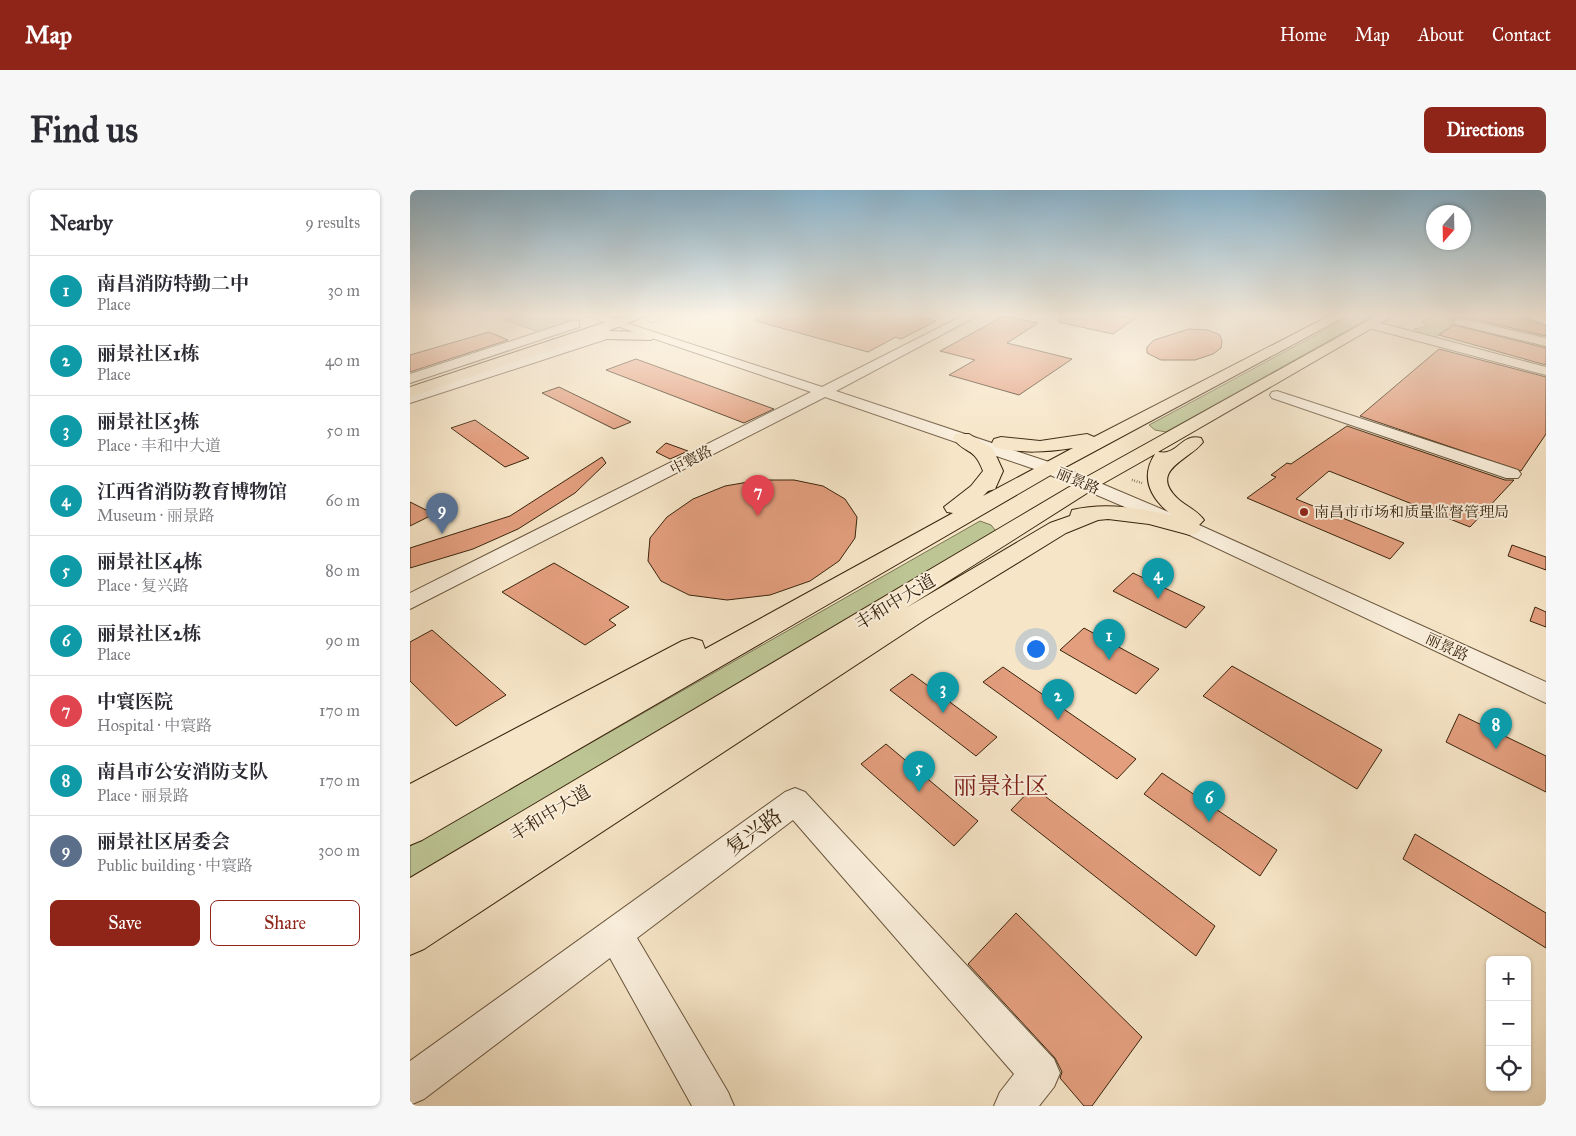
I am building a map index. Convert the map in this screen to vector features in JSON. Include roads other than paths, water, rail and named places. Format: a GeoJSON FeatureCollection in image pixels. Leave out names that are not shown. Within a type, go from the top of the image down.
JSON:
{"type":"FeatureCollection","features":[{"type":"Feature","properties":{"kind":"main road"},"geometry":{"type":"LineString","coordinates":[[410,386],[499,359]]}},
{"type":"Feature","properties":{"kind":"main road"},"geometry":{"type":"LineString","coordinates":[[410,392],[504,359]]}},
{"type":"Feature","properties":{"kind":"main road"},"geometry":{"type":"LineString","coordinates":[[410,829],[963,516],[1054,459],[1091,433],[1235,359]]}},
{"type":"Feature","properties":{"kind":"main road"},"geometry":{"type":"LineString","coordinates":[[1001,443],[1024,447],[1054,459],[1116,433],[1258,359]]}},
{"type":"Feature","properties":{"kind":"main road","name":"丰和中大道"},"geometry":{"type":"LineString","coordinates":[[410,899],[1094,481],[1317,359]]}},
{"type":"Feature","properties":{"kind":"main road"},"geometry":{"type":"LineString","coordinates":[[1157,473],[1176,454],[1193,442],[1276,395],[1329,359]]}},
{"type":"Feature","properties":{"kind":"main road"},"geometry":{"type":"LineString","coordinates":[[1176,437],[1161,461],[1156,481],[1169,504],[1191,524]]}},
{"type":"Feature","properties":{"kind":"main road"},"geometry":{"type":"LineString","coordinates":[[962,438],[986,453],[993,471],[990,482],[963,516]]}},
{"type":"Feature","properties":{"kind":"main road"},"geometry":{"type":"LineString","coordinates":[[410,801],[962,503],[978,490],[993,471]]}},
{"type":"Feature","properties":{"kind":"main road"},"geometry":{"type":"LineString","coordinates":[[995,541],[1068,517],[1096,513],[1138,514],[1191,524]]}},
{"type":"Feature","properties":{"kind":"main road"},"geometry":{"type":"LineString","coordinates":[[410,934],[917,613],[1058,528],[1096,513]]}},
{"type":"Feature","properties":{"kind":"street"},"geometry":{"type":"LineString","coordinates":[[410,379],[467,359]]}},
{"type":"Feature","properties":{"kind":"street"},"geometry":{"type":"LineString","coordinates":[[410,399],[529,359]]}},
{"type":"Feature","properties":{"kind":"street","name":"丽景路"},"geometry":{"type":"LineString","coordinates":[[737,359],[962,438],[1054,459],[1094,481],[1546,680]]}},
{"type":"Feature","properties":{"kind":"street","name":"中寰路"},"geometry":{"type":"LineString","coordinates":[[410,602],[889,359]]}},
{"type":"Feature","properties":{"kind":"street"},"geometry":{"type":"LineString","coordinates":[[1501,359],[1546,371]]}},
{"type":"Feature","properties":{"kind":"street","name":"丽景路"},"geometry":{"type":"LineString","coordinates":[[828,390],[1001,443]]}},
{"type":"Feature","properties":{"kind":"street"},"geometry":{"type":"LineString","coordinates":[[1276,395],[1350,418],[1512,474]]}},
{"type":"Feature","properties":{"kind":"street","name":"丽景路"},"geometry":{"type":"LineString","coordinates":[[1191,524],[1546,693]]}},
{"type":"Feature","properties":{"kind":"street","name":"复兴路"},"geometry":{"type":"LineString","coordinates":[[410,1086],[795,802],[1040,1073],[1014,1106]]}},
{"type":"Feature","properties":{"kind":"street"},"geometry":{"type":"LineString","coordinates":[[616,934],[714,1106]]}},
{"type":"Feature","properties":{"kind":"place","name":"南昌市市场和质量监督管理局"},"geometry":{"type":"Point","coordinates":[1304,512]}},
{"type":"Feature","properties":{"kind":"place","name":"中寰医院"},"geometry":{"type":"Point","coordinates":[758,516]}},
{"type":"Feature","properties":{"kind":"place","name":"丽景社区居委会"},"geometry":{"type":"Point","coordinates":[442,534]}},
{"type":"Feature","properties":{"kind":"place","name":"江西省消防教育博物馆"},"geometry":{"type":"Point","coordinates":[1158,599]}},
{"type":"Feature","properties":{"kind":"place","name":"南昌消防特勤二中"},"geometry":{"type":"Point","coordinates":[1109,660]}},
{"type":"Feature","properties":{"kind":"place","name":"丽景社区3栋"},"geometry":{"type":"Point","coordinates":[943,713]}},
{"type":"Feature","properties":{"kind":"place","name":"丽景社区1栋"},"geometry":{"type":"Point","coordinates":[1058,720]}},
{"type":"Feature","properties":{"kind":"place","name":"南昌市公安消防支队"},"geometry":{"type":"Point","coordinates":[1496,749]}},
{"type":"Feature","properties":{"kind":"place","name":"丽景社区4栋"},"geometry":{"type":"Point","coordinates":[919,792]}},
{"type":"Feature","properties":{"kind":"place","name":"丽景社区2栋"},"geometry":{"type":"Point","coordinates":[1209,822]}},
{"type":"Feature","properties":{"kind":"district","name":"丽景社区"},"geometry":{"type":"Point","coordinates":[1001,786]}}]}
